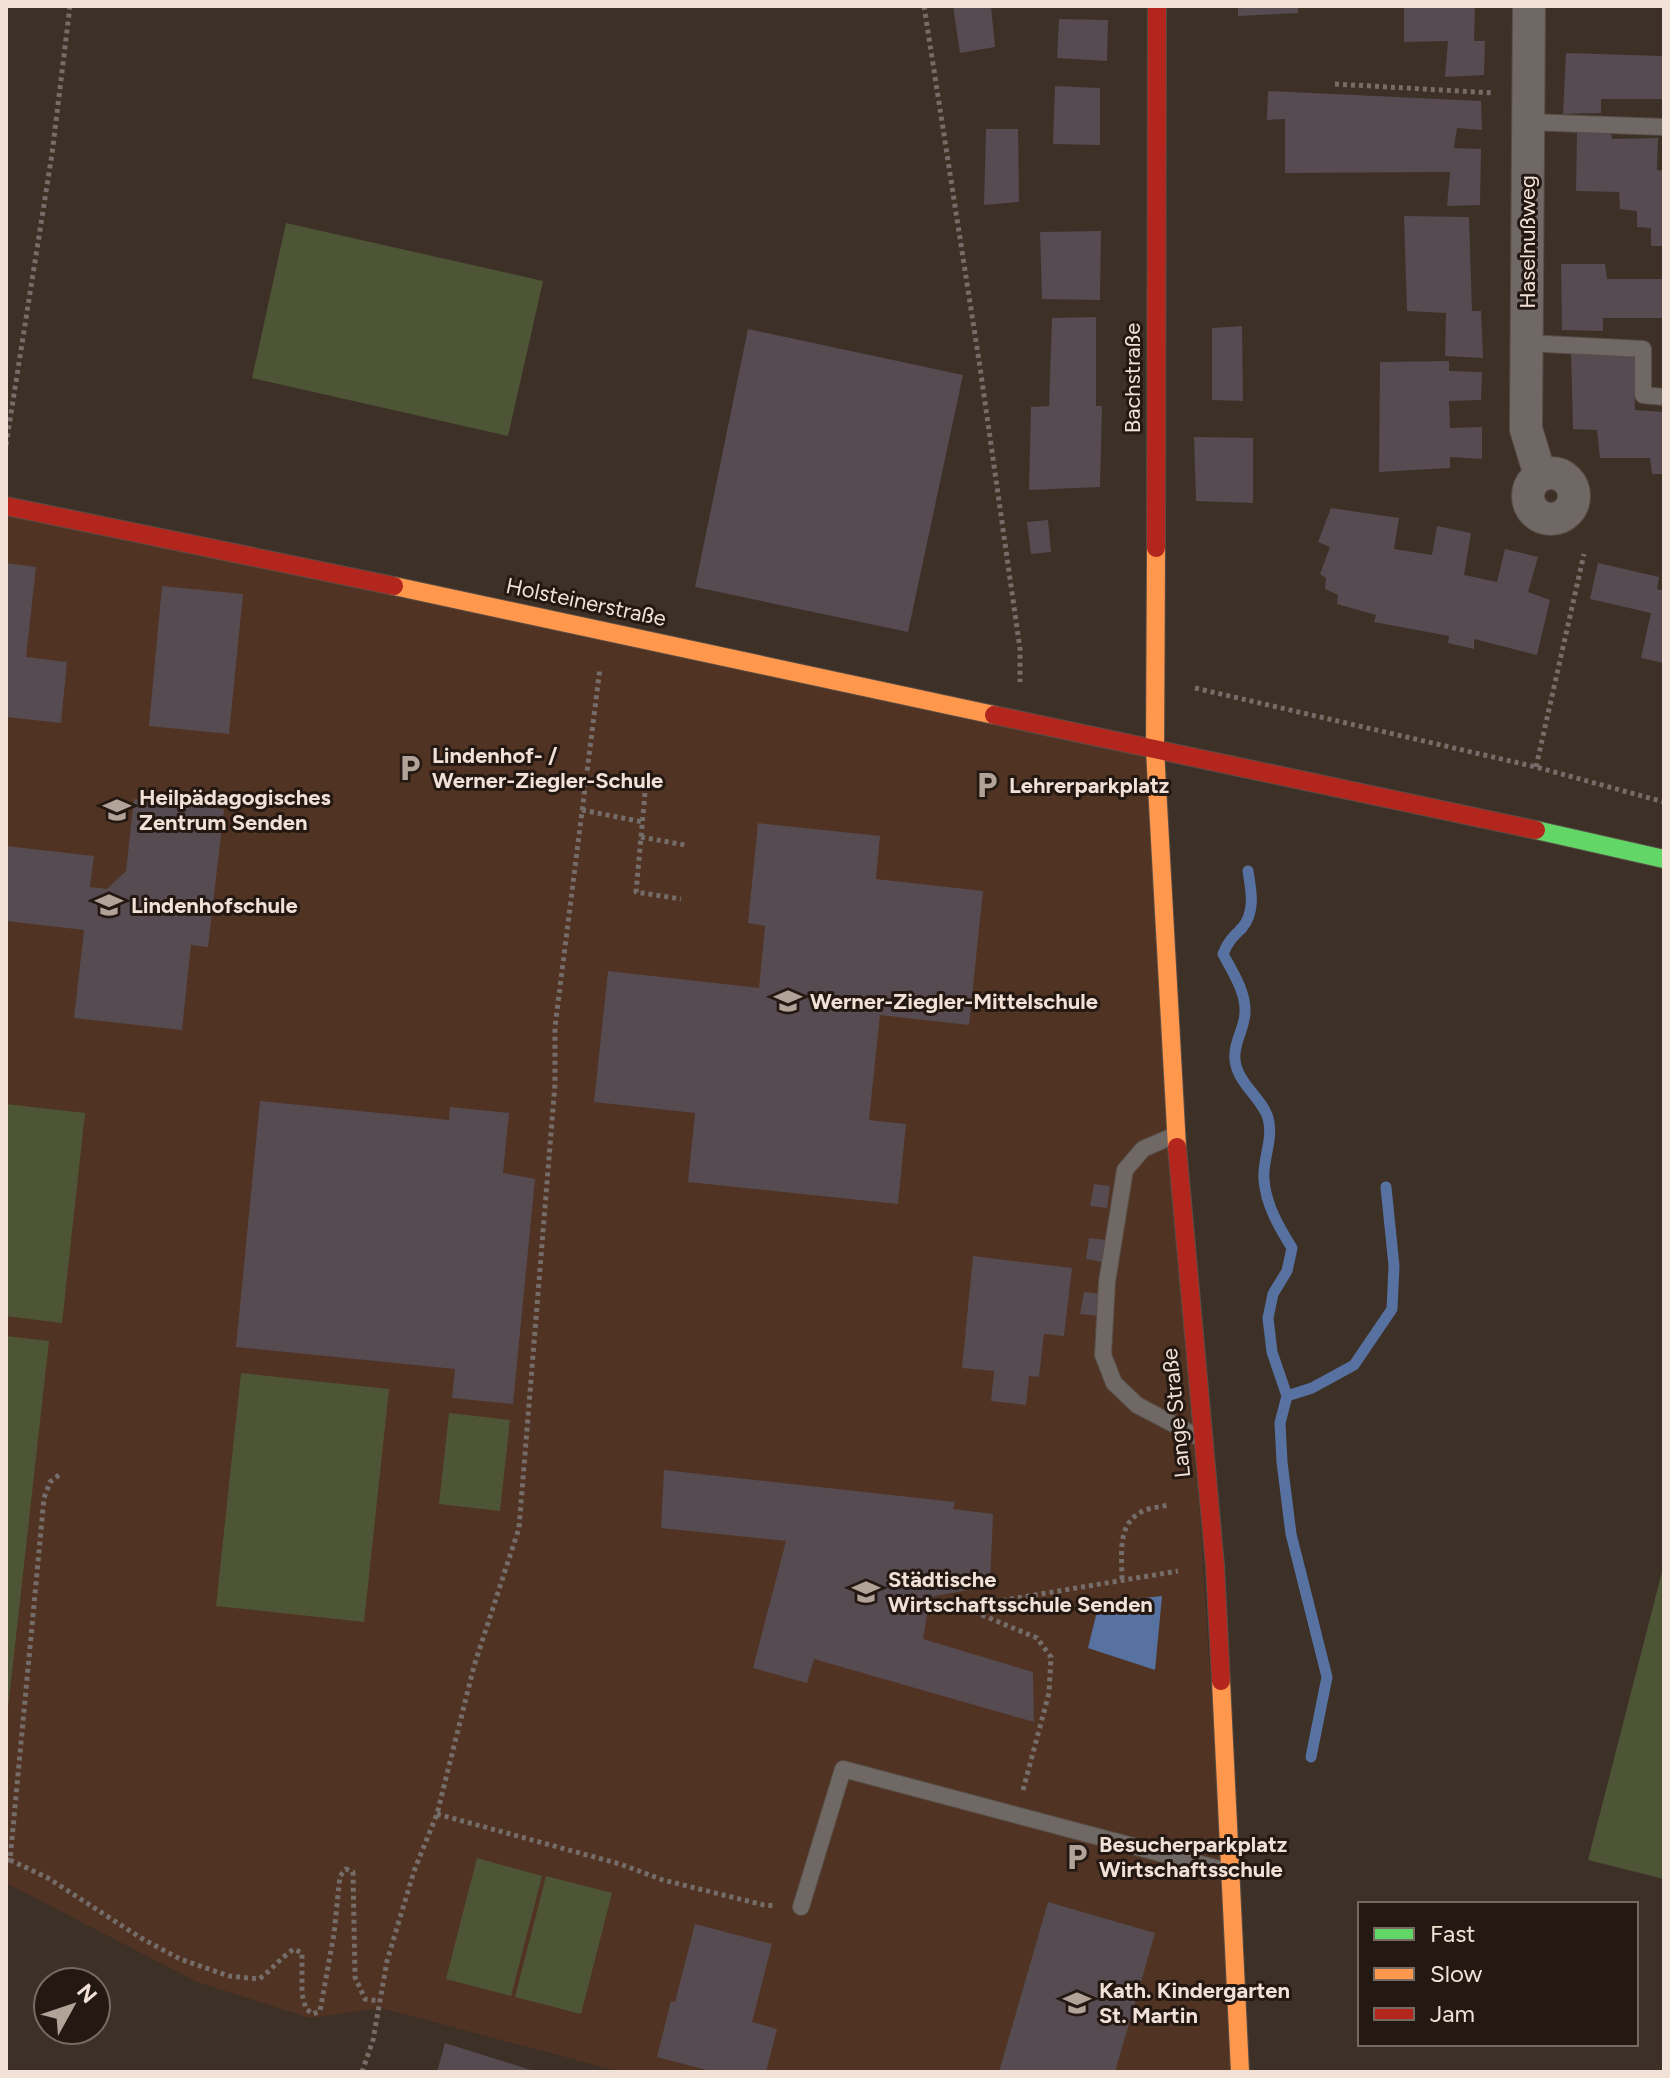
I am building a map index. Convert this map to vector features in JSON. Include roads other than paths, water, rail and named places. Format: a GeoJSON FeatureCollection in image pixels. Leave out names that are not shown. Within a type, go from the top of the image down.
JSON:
{"type":"FeatureCollection","features":[{"type":"Feature","properties":{"kind":"street","name":"Bachstraße"},"geometry":{"type":"LineString","coordinates":[[1155,750],[1157,6]]}},
{"type":"Feature","properties":{"kind":"street","name":"Haselnußweg"},"geometry":{"type":"LineString","coordinates":[[1529,6],[1526,429],[1540,475]]}},
{"type":"Feature","properties":{"kind":"street","name":"Holsteinerstraße"},"geometry":{"type":"LineString","coordinates":[[6,506],[605,629],[1664,859]]}},
{"type":"Feature","properties":{"kind":"street","name":"Lange Straße"},"geometry":{"type":"LineString","coordinates":[[1155,750],[1176,1134],[1215,1566],[1240,2072]]}},
{"type":"Feature","properties":{"kind":"lane"},"geometry":{"type":"LineString","coordinates":[[1528,108],[1664,127]]}},
{"type":"Feature","properties":{"kind":"lane"},"geometry":{"type":"LineString","coordinates":[[1526,343],[1643,349],[1643,395],[1664,397]]}},
{"type":"Feature","properties":{"kind":"lane"},"geometry":{"type":"LineString","coordinates":[[1176,1134],[1143,1149],[1125,1170],[1107,1282],[1103,1355],[1114,1383],[1137,1405],[1203,1440]]}},
{"type":"Feature","properties":{"kind":"lane"},"geometry":{"type":"LineString","coordinates":[[801,1907],[843,1769],[1229,1872]]}},
{"type":"Feature","properties":{"kind":"water"},"geometry":{"type":"Polygon","coordinates":[[[1162,1596],[1155,1670],[1088,1648],[1099,1603],[1162,1596]]]}},
{"type":"Feature","properties":{"kind":"waterway"},"geometry":{"type":"LineString","coordinates":[[1248,871],[1249,915],[1223,954],[1238,982],[1245,1004],[1235,1054],[1237,1068],[1268,1118],[1270,1134],[1264,1172],[1267,1198],[1292,1248],[1287,1271],[1273,1294],[1268,1318],[1272,1352],[1287,1396]]}},
{"type":"Feature","properties":{"kind":"waterway"},"geometry":{"type":"LineString","coordinates":[[1311,1757],[1327,1677],[1291,1534],[1280,1423],[1287,1396],[1312,1388],[1354,1365],[1392,1309],[1394,1266],[1386,1187]]}},
{"type":"Feature","properties":{"kind":"place","name":"Lindenhof- / Werner-Ziegler-Schule"},"geometry":{"type":"Point","coordinates":[410,768]}},
{"type":"Feature","properties":{"kind":"place","name":"Lehrerparkplatz"},"geometry":{"type":"Point","coordinates":[987,785]}},
{"type":"Feature","properties":{"kind":"place","name":"Heilpädagogisches Zentrum Senden"},"geometry":{"type":"Point","coordinates":[117,810]}},
{"type":"Feature","properties":{"kind":"place","name":"Lindenhofschule"},"geometry":{"type":"Point","coordinates":[109,905]}},
{"type":"Feature","properties":{"kind":"place","name":"Werner-Ziegler-Mittelschule"},"geometry":{"type":"Point","coordinates":[788,1001]}},
{"type":"Feature","properties":{"kind":"place","name":"Städtische Wirtschaftsschule Senden"},"geometry":{"type":"Point","coordinates":[866,1592]}},
{"type":"Feature","properties":{"kind":"place","name":"Besucherparkplatz Wirtschaftsschule"},"geometry":{"type":"Point","coordinates":[1077,1857]}},
{"type":"Feature","properties":{"kind":"place","name":"Kath. Kindergarten St. Martin"},"geometry":{"type":"Point","coordinates":[1077,2003]}}]}
